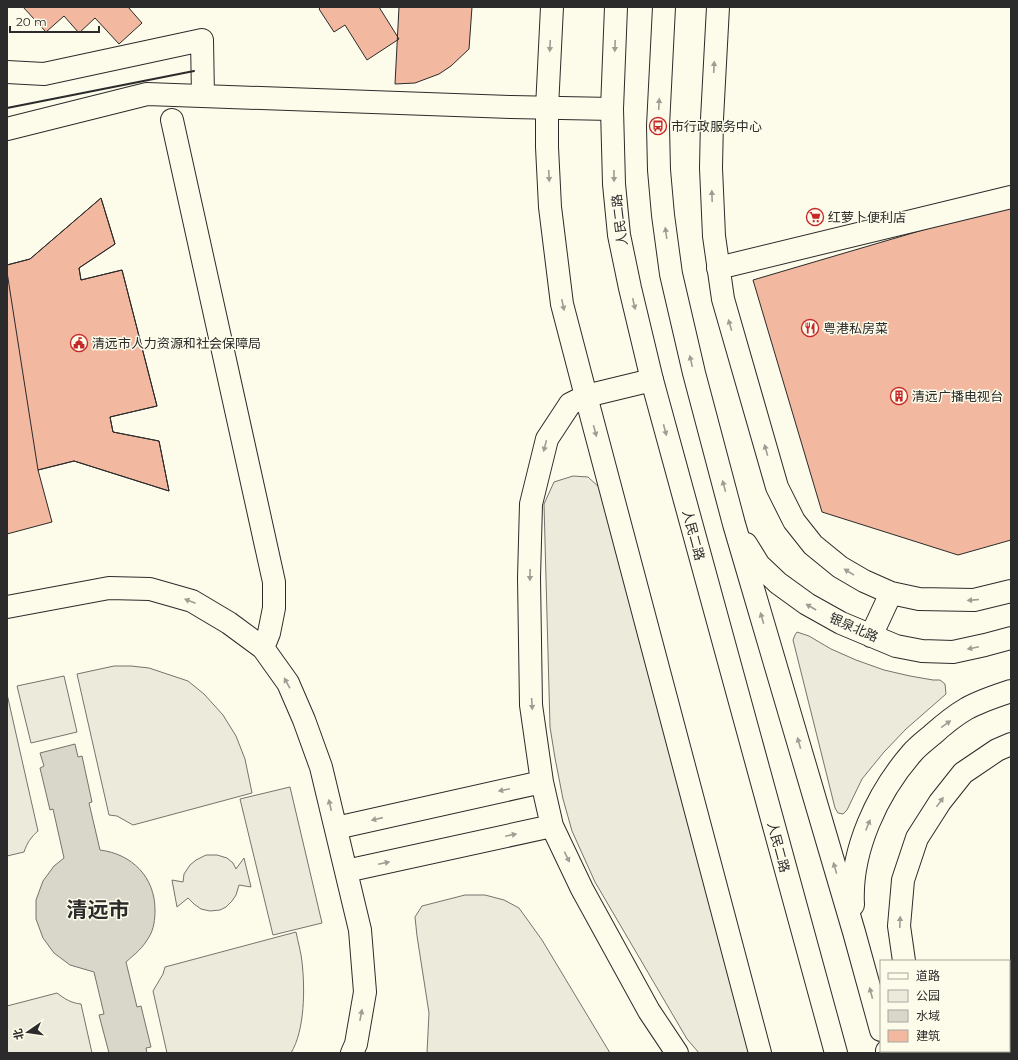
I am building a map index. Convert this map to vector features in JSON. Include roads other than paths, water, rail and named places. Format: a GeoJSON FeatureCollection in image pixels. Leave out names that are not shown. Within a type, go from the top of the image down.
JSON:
{"type":"FeatureCollection","features":[{"type":"Feature","properties":{"kind":"main road"},"geometry":{"type":"LineString","coordinates":[[552,7],[547,108],[547,147],[550,207],[562,304],[760,1053]]}},
{"type":"Feature","properties":{"kind":"main road","name":"人民二路"},"geometry":{"type":"LineString","coordinates":[[616,7],[612,109],[614,184],[619,236],[652,380],[836,1053]]}},
{"type":"Feature","properties":{"kind":"main road"},"geometry":{"type":"LineString","coordinates":[[664,7],[658,126],[659,170],[671,274],[734,524],[854,932],[880,1026]]}},
{"type":"Feature","properties":{"kind":"main road"},"geometry":{"type":"LineString","coordinates":[[718,7],[711,168],[714,236],[718,268],[723,299],[777,487],[794,521],[814,545],[840,566],[864,582],[891,593],[919,599],[974,600],[1011,591]]}},
{"type":"Feature","properties":{"kind":"main road"},"geometry":{"type":"LineString","coordinates":[[7,72],[44,74],[202,40],[203,96]]}},
{"type":"Feature","properties":{"kind":"main road"},"geometry":{"type":"LineString","coordinates":[[7,129],[148,94],[612,109]]}},
{"type":"Feature","properties":{"kind":"main road"},"geometry":{"type":"LineString","coordinates":[[172,120],[274,582],[274,608],[269,633],[263,648]]}},
{"type":"Feature","properties":{"kind":"main road"},"geometry":{"type":"LineString","coordinates":[[718,268],[1011,197]]}},
{"type":"Feature","properties":{"kind":"main road"},"geometry":{"type":"LineString","coordinates":[[652,380],[586,396],[570,404],[547,439],[531,504],[531,705],[542,782],[552,826],[582,889],[649,1011],[677,1053]]}},
{"type":"Feature","properties":{"kind":"main road","name":"银泉北路"},"geometry":{"type":"LineString","coordinates":[[734,524],[759,565],[778,583],[807,604],[841,623],[871,636],[896,646],[922,651],[953,652],[985,646],[1011,638]]}},
{"type":"Feature","properties":{"kind":"main road"},"geometry":{"type":"LineString","coordinates":[[7,607],[110,588],[150,588],[192,601],[230,623],[263,648],[288,683],[304,720],[321,767],[360,930],[365,992],[356,1044],[352,1053]]}},
{"type":"Feature","properties":{"kind":"main road"},"geometry":{"type":"LineString","coordinates":[[871,636],[891,593]]}},
{"type":"Feature","properties":{"kind":"main road"},"geometry":{"type":"LineString","coordinates":[[854,932],[852,892],[855,865],[867,827],[880,798],[895,774],[913,752],[941,727],[960,713],[984,701],[1011,691]]}},
{"type":"Feature","properties":{"kind":"main road"},"geometry":{"type":"LineString","coordinates":[[904,960],[899,926],[903,880],[917,838],[940,802],[963,773],[997,750],[1011,744]]}},
{"type":"Feature","properties":{"kind":"main road"},"geometry":{"type":"LineString","coordinates":[[336,828],[542,782]]}},
{"type":"Feature","properties":{"kind":"main road"},"geometry":{"type":"LineString","coordinates":[[346,871],[552,826]]}},
{"type":"Feature","properties":{"kind":"water"},"geometry":{"type":"Polygon","coordinates":[[[75,744],[78,757],[82,756],[92,802],[89,803],[100,850],[112,852],[122,856],[140,869],[151,887],[154,898],[155,917],[151,934],[141,948],[126,962],[137,1007],[141,1006],[151,1047],[146,1048],[147,1053],[109,1053],[99,1015],[104,1014],[94,972],[70,965],[54,953],[43,938],[36,919],[36,900],[43,881],[54,866],[64,858],[53,809],[50,810],[40,768],[44,766],[40,753],[75,744]]]}},
{"type":"Feature","properties":{"kind":"place","name":"市行政服务中心"},"geometry":{"type":"Point","coordinates":[658,126]}},
{"type":"Feature","properties":{"kind":"place","name":"红萝卜便利店"},"geometry":{"type":"Point","coordinates":[815,217]}},
{"type":"Feature","properties":{"kind":"place","name":"粤港私房菜"},"geometry":{"type":"Point","coordinates":[810,328]}},
{"type":"Feature","properties":{"kind":"place","name":"清远市人力资源和社会保障局"},"geometry":{"type":"Point","coordinates":[79,343]}},
{"type":"Feature","properties":{"kind":"place","name":"清远广播电视台"},"geometry":{"type":"Point","coordinates":[899,396]}},
{"type":"Feature","properties":{"kind":"district","name":"清远市"},"geometry":{"type":"Point","coordinates":[98,909]}}]}
